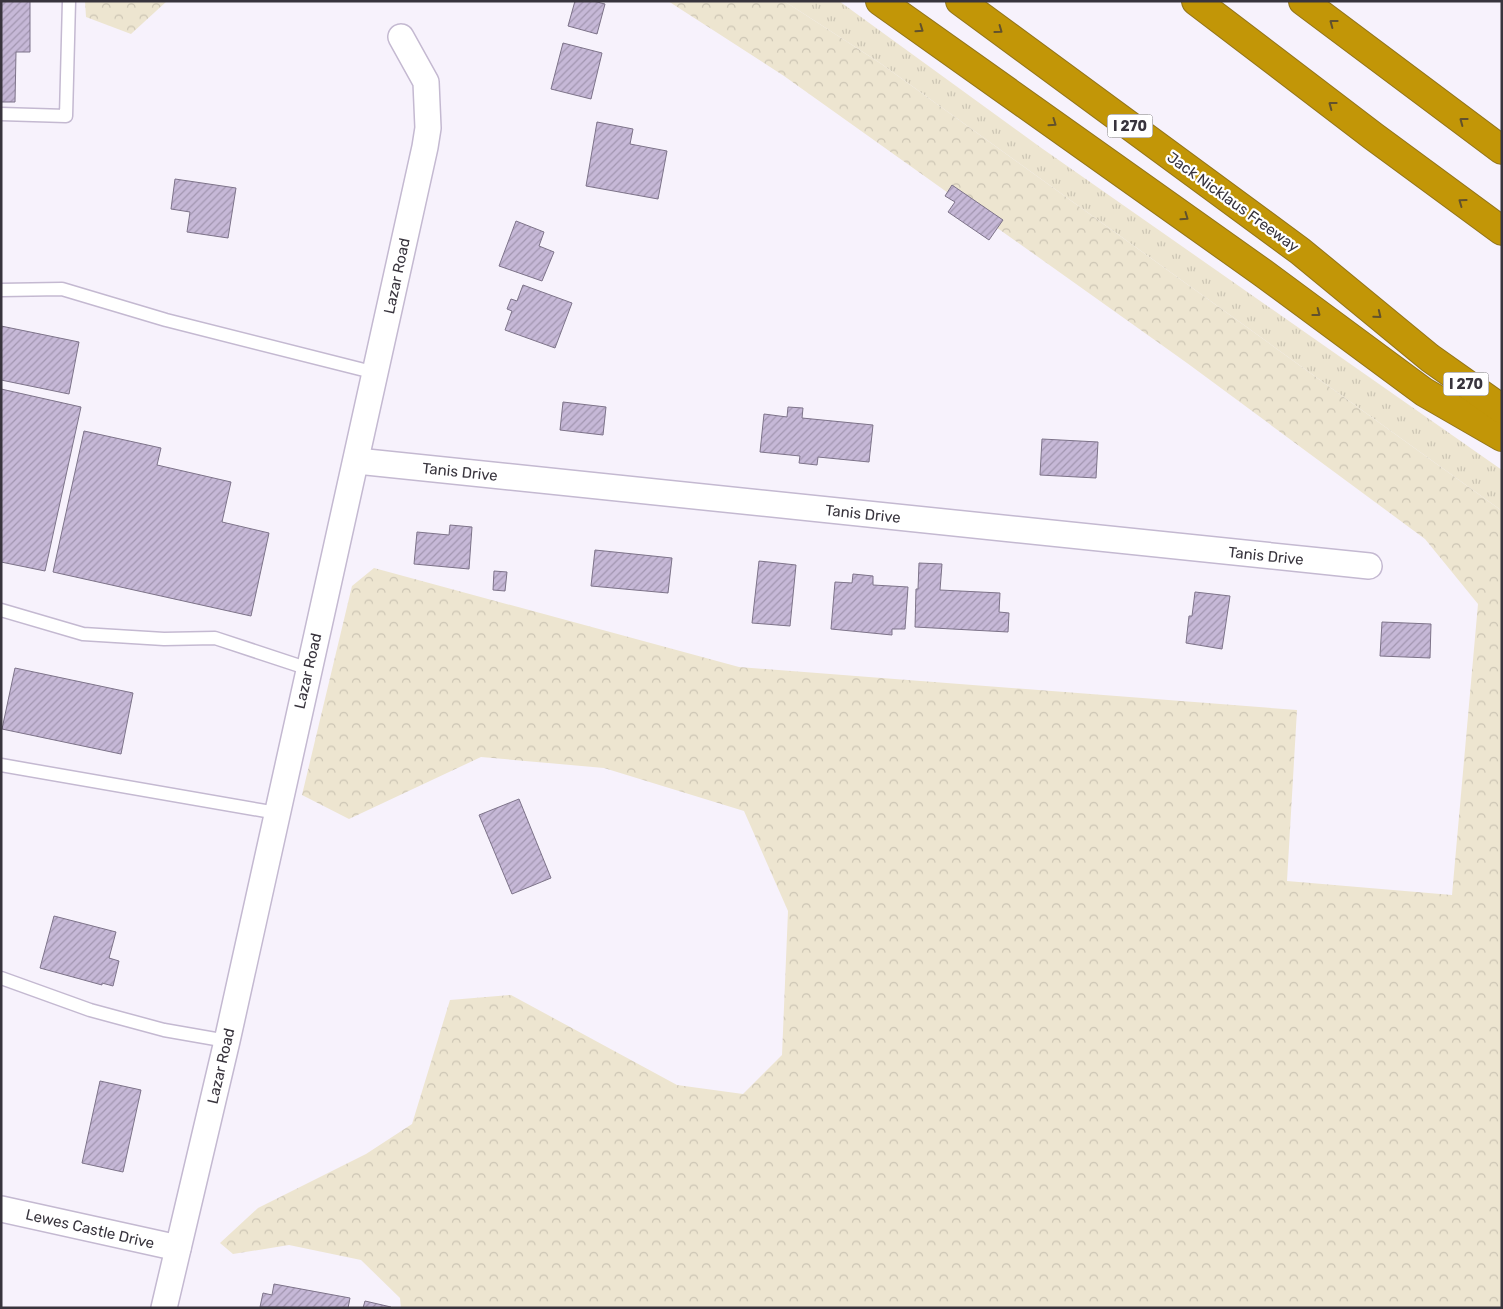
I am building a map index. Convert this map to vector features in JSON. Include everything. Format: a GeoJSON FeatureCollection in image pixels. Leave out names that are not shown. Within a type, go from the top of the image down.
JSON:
{"type":"FeatureCollection","features":[{"type":"Feature","properties":{"kind":"highway"},"geometry":{"type":"LineString","coordinates":[[880,1],[1255,267],[1424,392],[1502,437]]}},
{"type":"Feature","properties":{"kind":"highway","name":"Jack Nicklaus Freeway"},"geometry":{"type":"LineString","coordinates":[[960,1],[1300,251],[1430,358],[1502,409]]}},
{"type":"Feature","properties":{"kind":"highway"},"geometry":{"type":"LineString","coordinates":[[1196,1],[1373,136],[1502,231]]}},
{"type":"Feature","properties":{"kind":"highway"},"geometry":{"type":"LineString","coordinates":[[1304,1],[1502,150]]}},
{"type":"Feature","properties":{"kind":"street","name":"Lazar Road"},"geometry":{"type":"LineString","coordinates":[[164,1308],[227,1041],[308,669],[357,461],[428,128],[426,82],[401,37]]}},
{"type":"Feature","properties":{"kind":"street","name":"Tanis Drive"},"geometry":{"type":"LineString","coordinates":[[357,461],[1370,566]]}},
{"type":"Feature","properties":{"kind":"street","name":"Lewes Castle Drive"},"geometry":{"type":"LineString","coordinates":[[1,1209],[178,1248]]}},
{"type":"Feature","properties":{"kind":"lane"},"geometry":{"type":"LineString","coordinates":[[1,114],[66,116],[69,1]]}},
{"type":"Feature","properties":{"kind":"lane"},"geometry":{"type":"LineString","coordinates":[[1,290],[62,289],[166,320],[376,373]]}},
{"type":"Feature","properties":{"kind":"lane"},"geometry":{"type":"LineString","coordinates":[[1,610],[83,634],[164,639],[215,638],[308,669]]}},
{"type":"Feature","properties":{"kind":"lane"},"geometry":{"type":"LineString","coordinates":[[1,765],[277,813]]}},
{"type":"Feature","properties":{"kind":"lane"},"geometry":{"type":"LineString","coordinates":[[1,978],[90,1010],[164,1030],[227,1041]]}},
{"type":"Feature","properties":{"kind":"green space"},"geometry":{"type":"Polygon","coordinates":[[[85,1],[167,1],[131,34],[86,17],[85,1]]]}},
{"type":"Feature","properties":{"kind":"green space"},"geometry":{"type":"Polygon","coordinates":[[[668,1],[784,1],[880,63],[1502,511],[1502,1308],[401,1308],[400,1298],[361,1260],[289,1245],[233,1254],[220,1243],[258,1208],[366,1154],[412,1124],[450,1000],[511,995],[677,1085],[743,1094],[782,1055],[788,911],[744,811],[604,768],[481,757],[349,819],[302,795],[352,586],[374,568],[739,667],[1297,710],[1287,881],[1452,895],[1478,604],[1425,539],[1187,363],[784,76],[668,1]]]}},
{"type":"Feature","properties":{"kind":"green space"},"geometry":{"type":"Polygon","coordinates":[[[784,1],[839,1],[1040,147],[1502,470],[1502,511],[880,63],[784,1]]]}},
{"type":"Feature","properties":{"kind":"building"},"geometry":{"type":"Polygon","coordinates":[[[1,1],[30,1],[30,52],[16,52],[15,102],[1,102],[1,1]]]}},
{"type":"Feature","properties":{"kind":"building"},"geometry":{"type":"Polygon","coordinates":[[[575,1],[593,1],[605,4],[597,34],[568,26],[575,1]]]}},
{"type":"Feature","properties":{"kind":"building"},"geometry":{"type":"Polygon","coordinates":[[[563,43],[602,53],[591,99],[551,89],[563,43]]]}},
{"type":"Feature","properties":{"kind":"building"},"geometry":{"type":"Polygon","coordinates":[[[597,122],[633,129],[630,144],[667,151],[658,199],[586,186],[597,122]]]}},
{"type":"Feature","properties":{"kind":"building"},"geometry":{"type":"Polygon","coordinates":[[[175,179],[236,188],[228,238],[187,232],[190,212],[171,209],[175,179]]]}},
{"type":"Feature","properties":{"kind":"building"},"geometry":{"type":"Polygon","coordinates":[[[952,185],[1003,220],[989,240],[948,212],[955,202],[945,196],[952,185]]]}},
{"type":"Feature","properties":{"kind":"building"},"geometry":{"type":"Polygon","coordinates":[[[516,221],[544,232],[539,246],[554,252],[542,281],[499,266],[516,221]]]}},
{"type":"Feature","properties":{"kind":"building"},"geometry":{"type":"Polygon","coordinates":[[[523,285],[572,303],[555,348],[505,330],[512,311],[507,309],[511,299],[517,301],[523,285]]]}},
{"type":"Feature","properties":{"kind":"building"},"geometry":{"type":"Polygon","coordinates":[[[1,326],[79,342],[69,394],[1,380],[1,326]]]}},
{"type":"Feature","properties":{"kind":"building"},"geometry":{"type":"Polygon","coordinates":[[[1,389],[81,407],[45,571],[1,562],[1,389]]]}},
{"type":"Feature","properties":{"kind":"building"},"geometry":{"type":"Polygon","coordinates":[[[563,402],[606,407],[603,435],[560,430],[563,402]]]}},
{"type":"Feature","properties":{"kind":"building"},"geometry":{"type":"Polygon","coordinates":[[[788,407],[803,408],[802,418],[873,425],[869,462],[818,457],[817,465],[799,463],[800,456],[760,452],[764,414],[787,417],[788,407]]]}},
{"type":"Feature","properties":{"kind":"building"},"geometry":{"type":"Polygon","coordinates":[[[84,431],[161,448],[157,465],[231,482],[222,522],[269,533],[251,616],[53,572],[84,431]]]}},
{"type":"Feature","properties":{"kind":"building"},"geometry":{"type":"Polygon","coordinates":[[[1042,439],[1098,442],[1096,478],[1040,475],[1042,439]]]}},
{"type":"Feature","properties":{"kind":"building"},"geometry":{"type":"Polygon","coordinates":[[[450,525],[472,527],[469,569],[414,564],[417,532],[449,535],[450,525]]]}},
{"type":"Feature","properties":{"kind":"building"},"geometry":{"type":"Polygon","coordinates":[[[595,550],[672,558],[668,593],[591,586],[595,550]]]}},
{"type":"Feature","properties":{"kind":"building"},"geometry":{"type":"Polygon","coordinates":[[[759,561],[796,565],[790,626],[752,623],[759,561]]]}},
{"type":"Feature","properties":{"kind":"building"},"geometry":{"type":"Polygon","coordinates":[[[919,563],[942,564],[940,590],[1000,593],[999,612],[1009,613],[1008,632],[915,627],[919,563]]]}},
{"type":"Feature","properties":{"kind":"building"},"geometry":{"type":"Polygon","coordinates":[[[494,571],[507,572],[505,591],[493,590],[494,571]]]}},
{"type":"Feature","properties":{"kind":"building"},"geometry":{"type":"Polygon","coordinates":[[[853,574],[873,576],[873,585],[908,587],[905,629],[892,629],[892,635],[831,629],[835,582],[852,583],[853,574]]]}},
{"type":"Feature","properties":{"kind":"building"},"geometry":{"type":"Polygon","coordinates":[[[1195,592],[1230,596],[1222,649],[1186,643],[1189,616],[1192,616],[1195,592]]]}},
{"type":"Feature","properties":{"kind":"building"},"geometry":{"type":"Polygon","coordinates":[[[1382,622],[1431,624],[1430,658],[1380,656],[1382,622]]]}},
{"type":"Feature","properties":{"kind":"building"},"geometry":{"type":"Polygon","coordinates":[[[15,668],[133,693],[121,754],[2,729],[15,668]]]}},
{"type":"Feature","properties":{"kind":"building"},"geometry":{"type":"Polygon","coordinates":[[[519,799],[551,878],[512,894],[479,815],[519,799]]]}},
{"type":"Feature","properties":{"kind":"building"},"geometry":{"type":"Polygon","coordinates":[[[54,916],[116,932],[109,958],[119,961],[113,986],[102,983],[102,985],[40,968],[54,916]]]}},
{"type":"Feature","properties":{"kind":"building"},"geometry":{"type":"Polygon","coordinates":[[[100,1081],[141,1090],[123,1172],[82,1163],[100,1081]]]}},
{"type":"Feature","properties":{"kind":"building"},"geometry":{"type":"Polygon","coordinates":[[[274,1284],[350,1298],[348,1308],[260,1307],[263,1293],[272,1295],[274,1284]]]}},
{"type":"Feature","properties":{"kind":"building"},"geometry":{"type":"Polygon","coordinates":[[[365,1301],[391,1307],[391,1308],[363,1308],[365,1301]]]}}]}
